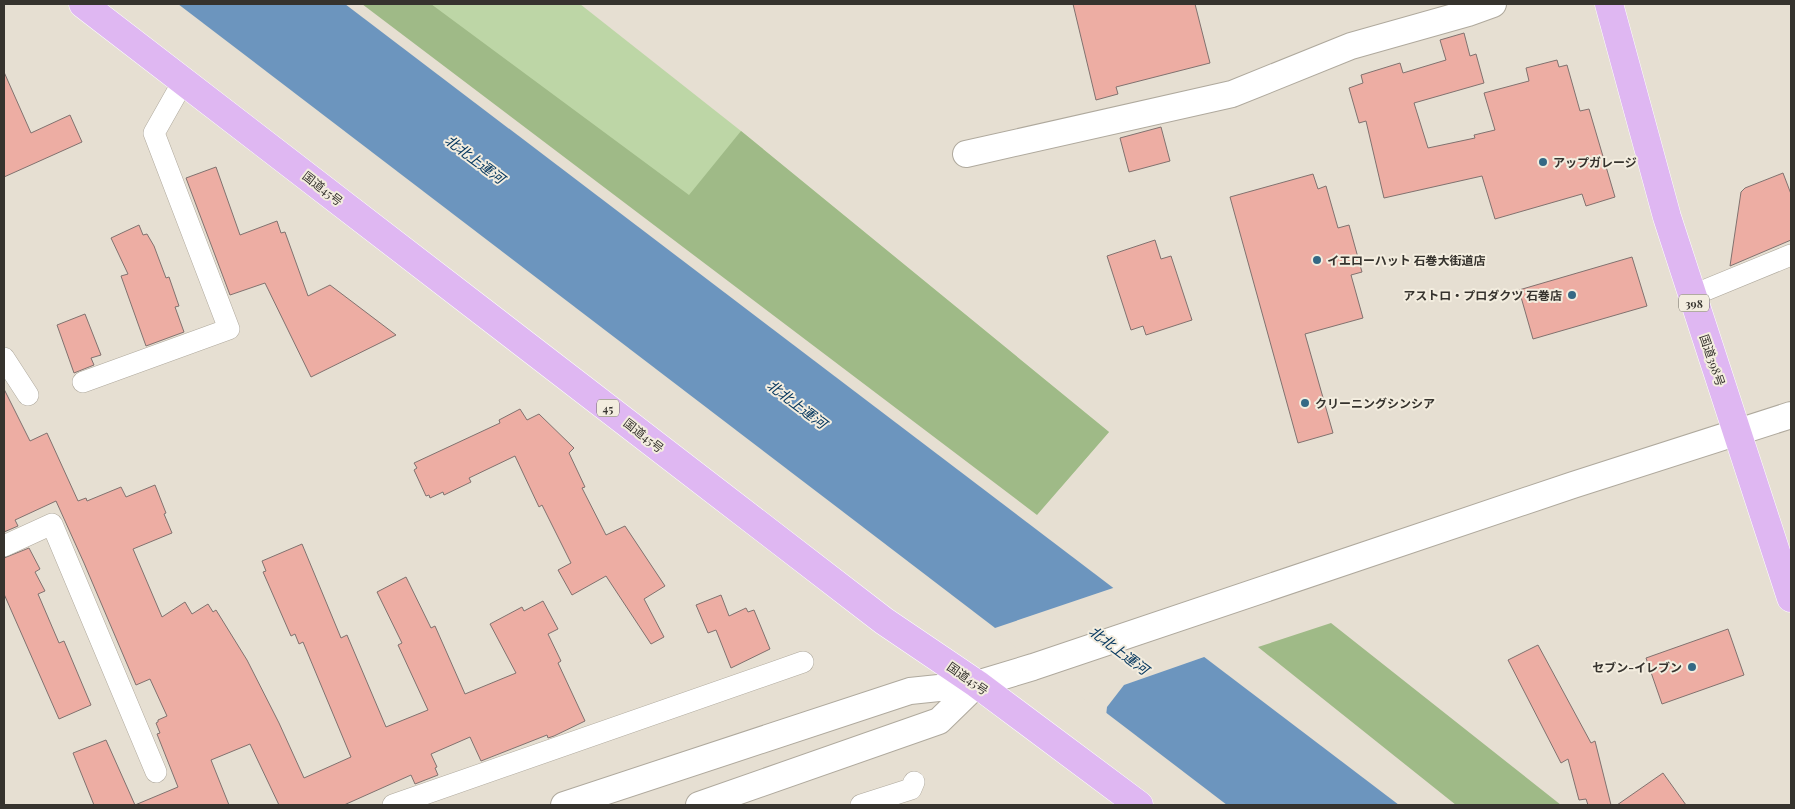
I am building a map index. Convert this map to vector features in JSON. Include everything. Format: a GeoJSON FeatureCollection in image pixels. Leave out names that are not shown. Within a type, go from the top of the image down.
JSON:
{"type":"FeatureCollection","features":[{"type":"Feature","properties":{"kind":"highway","name":"国道45号"},"geometry":{"type":"LineString","coordinates":[[83,4],[884,621],[977,684],[1139,805]]}},
{"type":"Feature","properties":{"kind":"highway","name":"国道398号"},"geometry":{"type":"LineString","coordinates":[[1609,4],[1659,191],[1691,296],[1791,598]]}},
{"type":"Feature","properties":{"kind":"street"},"geometry":{"type":"LineString","coordinates":[[966,154],[1232,94],[1351,46],[1468,13],[1493,4]]}},
{"type":"Feature","properties":{"kind":"street"},"geometry":{"type":"LineString","coordinates":[[83,382],[229,329],[154,133],[184,80]]}},
{"type":"Feature","properties":{"kind":"street"},"geometry":{"type":"LineString","coordinates":[[1691,296],[1791,255]]}},
{"type":"Feature","properties":{"kind":"street"},"geometry":{"type":"LineString","coordinates":[[4,358],[28,395]]}},
{"type":"Feature","properties":{"kind":"street"},"geometry":{"type":"LineString","coordinates":[[564,805],[910,691],[977,684],[1010,674],[1573,485],[1791,415]]}},
{"type":"Feature","properties":{"kind":"street"},"geometry":{"type":"LineString","coordinates":[[4,546],[52,524],[156,772]]}},
{"type":"Feature","properties":{"kind":"street"},"geometry":{"type":"LineString","coordinates":[[393,805],[803,662]]}},
{"type":"Feature","properties":{"kind":"street"},"geometry":{"type":"LineString","coordinates":[[699,805],[939,721],[977,684]]}},
{"type":"Feature","properties":{"kind":"street"},"geometry":{"type":"LineString","coordinates":[[861,805],[911,789],[914,782]]}},
{"type":"Feature","properties":{"kind":"green space"},"geometry":{"type":"Polygon","coordinates":[[[362,4],[431,4],[689,195],[741,131],[1109,432],[1037,515],[362,4]]]}},
{"type":"Feature","properties":{"kind":"green space"},"geometry":{"type":"Polygon","coordinates":[[[421,4],[580,4],[741,131],[1109,432],[1060,488],[421,4]]]}},
{"type":"Feature","properties":{"kind":"green space"},"geometry":{"type":"Polygon","coordinates":[[[1331,623],[1561,805],[1456,805],[1258,647],[1331,623]]]}},
{"type":"Feature","properties":{"kind":"water","name":"北北上運河"},"geometry":{"type":"Polygon","coordinates":[[[178,4],[345,4],[1399,805],[1227,805],[178,4]]]}},
{"type":"Feature","properties":{"kind":"pier"},"geometry":{"type":"Polygon","coordinates":[[[1116,587],[1207,656],[1124,685],[1107,707],[1106,716],[992,629],[1116,587]]]}},
{"type":"Feature","properties":{"kind":"building"},"geometry":{"type":"Polygon","coordinates":[[[1073,4],[1195,4],[1210,63],[1116,87],[1118,94],[1096,100],[1073,4]]]}},
{"type":"Feature","properties":{"kind":"building"},"geometry":{"type":"Polygon","coordinates":[[[1464,33],[1470,56],[1476,54],[1484,83],[1414,103],[1428,148],[1475,138],[1474,135],[1495,130],[1484,93],[1529,81],[1526,68],[1557,60],[1559,67],[1567,65],[1580,111],[1589,109],[1615,197],[1586,206],[1582,194],[1495,219],[1482,176],[1384,198],[1366,121],[1359,123],[1349,88],[1363,83],[1361,75],[1400,63],[1403,73],[1446,60],[1440,40],[1464,33]]]}},
{"type":"Feature","properties":{"kind":"building"},"geometry":{"type":"Polygon","coordinates":[[[4,72],[31,133],[70,115],[82,142],[4,177],[4,72]]]}},
{"type":"Feature","properties":{"kind":"building"},"geometry":{"type":"Polygon","coordinates":[[[1161,127],[1170,161],[1129,172],[1120,138],[1161,127]]]}},
{"type":"Feature","properties":{"kind":"building"},"geometry":{"type":"Polygon","coordinates":[[[216,167],[240,235],[277,221],[281,233],[285,232],[308,296],[330,285],[396,335],[311,377],[265,283],[230,295],[186,178],[216,167]]]}},
{"type":"Feature","properties":{"kind":"building"},"geometry":{"type":"Polygon","coordinates":[[[1783,173],[1791,194],[1791,240],[1730,266],[1741,192],[1745,188],[1783,173]]]}},
{"type":"Feature","properties":{"kind":"building"},"geometry":{"type":"Polygon","coordinates":[[[1313,174],[1318,189],[1326,186],[1338,228],[1349,225],[1362,272],[1351,275],[1363,318],[1305,334],[1333,433],[1298,443],[1230,197],[1313,174]]]}},
{"type":"Feature","properties":{"kind":"building"},"geometry":{"type":"Polygon","coordinates":[[[139,225],[143,235],[147,234],[154,246],[166,278],[169,277],[179,306],[175,307],[184,332],[146,346],[121,276],[128,274],[111,238],[139,225]]]}},
{"type":"Feature","properties":{"kind":"building"},"geometry":{"type":"Polygon","coordinates":[[[1155,240],[1161,259],[1171,256],[1192,320],[1146,335],[1143,326],[1131,330],[1107,256],[1155,240]]]}},
{"type":"Feature","properties":{"kind":"building"},"geometry":{"type":"Polygon","coordinates":[[[1632,257],[1647,306],[1533,339],[1519,290],[1632,257]]]}},
{"type":"Feature","properties":{"kind":"building"},"geometry":{"type":"Polygon","coordinates":[[[85,314],[101,355],[91,358],[94,365],[74,373],[57,325],[85,314]]]}},
{"type":"Feature","properties":{"kind":"building"},"geometry":{"type":"Polygon","coordinates":[[[4,389],[30,441],[47,433],[78,501],[86,498],[87,501],[121,487],[126,497],[155,485],[172,533],[133,549],[162,617],[185,602],[192,614],[208,604],[213,612],[216,610],[247,660],[304,778],[351,757],[303,642],[299,644],[295,634],[291,636],[263,572],[266,571],[262,561],[302,544],[341,638],[347,635],[386,727],[428,710],[398,645],[402,643],[377,592],[406,577],[431,628],[435,626],[465,694],[516,673],[490,624],[522,607],[524,611],[543,601],[558,629],[548,634],[561,661],[558,663],[585,721],[554,736],[548,738],[547,735],[481,761],[470,737],[431,754],[437,767],[435,768],[438,775],[415,784],[411,775],[344,805],[279,805],[250,744],[211,760],[229,805],[135,805],[178,787],[157,734],[160,733],[156,723],[167,716],[150,679],[136,685],[56,501],[15,520],[18,526],[4,532],[4,389]]]}},
{"type":"Feature","properties":{"kind":"building"},"geometry":{"type":"Polygon","coordinates":[[[520,409],[527,420],[539,414],[574,448],[569,453],[585,487],[582,488],[606,535],[625,526],[665,586],[644,599],[664,637],[651,644],[606,576],[572,595],[558,570],[571,563],[542,505],[539,507],[515,456],[469,478],[471,482],[444,495],[443,492],[430,498],[429,495],[426,496],[414,470],[417,468],[414,463],[500,423],[499,420],[520,409]]]}},
{"type":"Feature","properties":{"kind":"building"},"geometry":{"type":"Polygon","coordinates":[[[29,548],[40,569],[35,572],[45,591],[38,594],[59,643],[64,641],[91,705],[59,719],[4,594],[4,558],[29,548]]]}},
{"type":"Feature","properties":{"kind":"building"},"geometry":{"type":"Polygon","coordinates":[[[721,595],[729,616],[746,608],[748,612],[754,610],[770,649],[731,668],[716,630],[708,633],[696,605],[721,595]]]}},
{"type":"Feature","properties":{"kind":"building"},"geometry":{"type":"Polygon","coordinates":[[[1728,629],[1744,675],[1662,704],[1646,658],[1728,629]]]}},
{"type":"Feature","properties":{"kind":"building"},"geometry":{"type":"Polygon","coordinates":[[[1538,645],[1591,743],[1595,741],[1611,805],[1588,805],[1586,799],[1579,800],[1568,759],[1561,763],[1508,660],[1538,645]]]}},
{"type":"Feature","properties":{"kind":"building"},"geometry":{"type":"Polygon","coordinates":[[[106,740],[135,805],[94,805],[73,753],[106,740]]]}},
{"type":"Feature","properties":{"kind":"building"},"geometry":{"type":"Polygon","coordinates":[[[1663,773],[1686,805],[1617,805],[1663,773]]]}},
{"type":"Feature","properties":{"kind":"place","name":"アップガレージ"},"geometry":{"type":"Point","coordinates":[1543,162]}},
{"type":"Feature","properties":{"kind":"place","name":"イエローハット 石巻大街道店"},"geometry":{"type":"Point","coordinates":[1317,260]}},
{"type":"Feature","properties":{"kind":"place","name":"アストロ・プロダクツ 石巻店"},"geometry":{"type":"Point","coordinates":[1572,295]}},
{"type":"Feature","properties":{"kind":"place","name":"クリーニングシンシア"},"geometry":{"type":"Point","coordinates":[1305,403]}},
{"type":"Feature","properties":{"kind":"place","name":"セブン-イレブン"},"geometry":{"type":"Point","coordinates":[1692,667]}}]}
